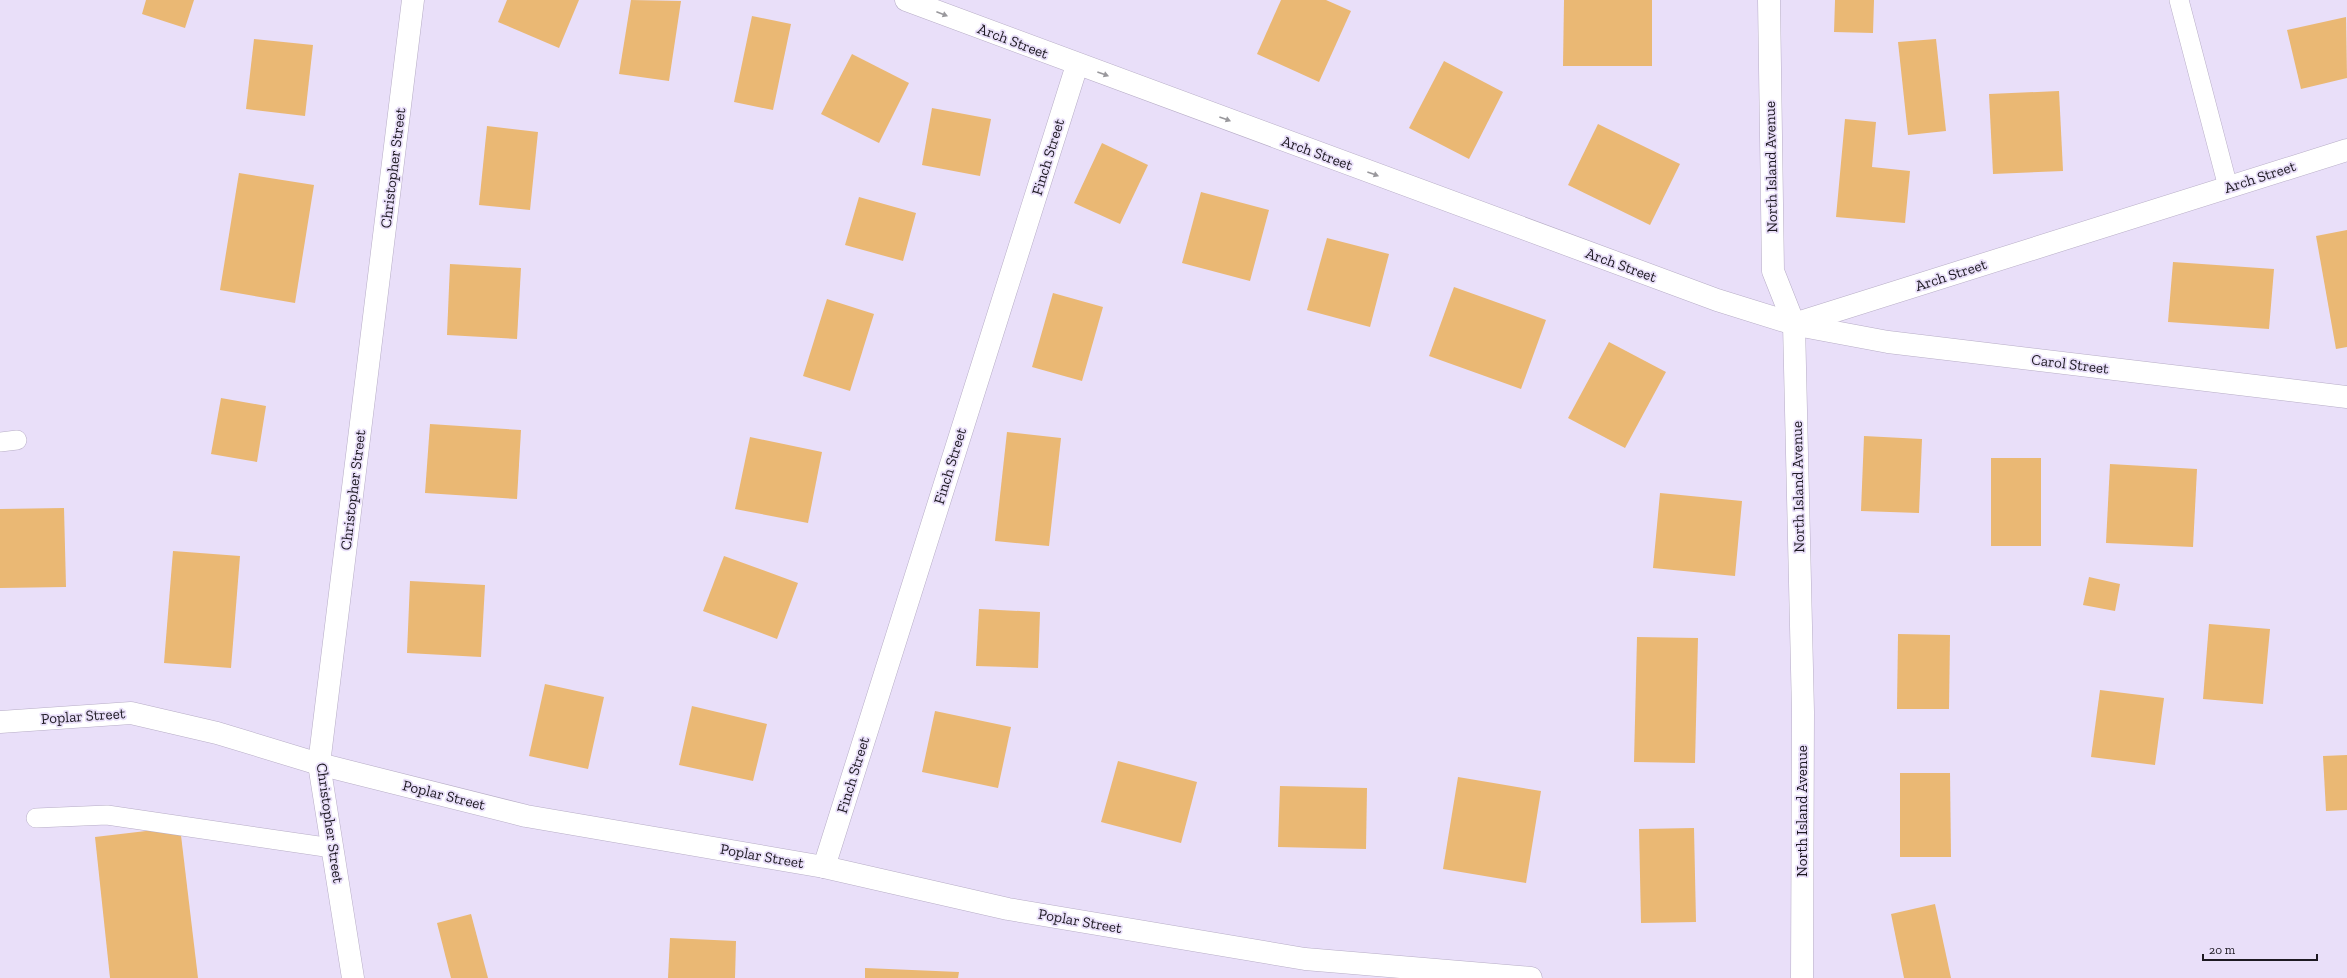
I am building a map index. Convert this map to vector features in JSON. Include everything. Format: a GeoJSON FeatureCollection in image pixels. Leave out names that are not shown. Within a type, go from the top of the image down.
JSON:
{"type":"FeatureCollection","features":[{"type":"Feature","properties":{"kind":"street","name":"Christopher Street"},"geometry":{"type":"LineString","coordinates":[[353,978],[319,764],[413,0]]}},
{"type":"Feature","properties":{"kind":"street","name":"Arch Street"},"geometry":{"type":"LineString","coordinates":[[906,0],[1077,65],[1710,298],[1794,324],[2347,150]]}},
{"type":"Feature","properties":{"kind":"street","name":"North Island Avenue"},"geometry":{"type":"LineString","coordinates":[[1769,0],[1773,271],[1794,324],[1803,712],[1802,978]]}},
{"type":"Feature","properties":{"kind":"street","name":"Finch Street"},"geometry":{"type":"LineString","coordinates":[[824,867],[1077,65]]}},
{"type":"Feature","properties":{"kind":"street","name":"Carol Street"},"geometry":{"type":"LineString","coordinates":[[1794,324],[1888,342],[2347,397]]}},
{"type":"Feature","properties":{"kind":"street","name":"Poplar Street"},"geometry":{"type":"LineString","coordinates":[[0,722],[131,713],[217,733],[319,764],[526,816],[824,867],[1008,909],[1305,959],[1531,978]]}},
{"type":"Feature","properties":{"kind":"lane"},"geometry":{"type":"LineString","coordinates":[[2179,0],[2228,188]]}},
{"type":"Feature","properties":{"kind":"lane"},"geometry":{"type":"LineString","coordinates":[[36,818],[106,815],[332,848]]}},
{"type":"Feature","properties":{"kind":"building"},"geometry":{"type":"Polygon","coordinates":[[[146,0],[194,0],[185,28],[142,14],[146,0]]]}},
{"type":"Feature","properties":{"kind":"building"},"geometry":{"type":"Polygon","coordinates":[[[507,0],[579,0],[559,48],[498,22],[507,0]]]}},
{"type":"Feature","properties":{"kind":"building"},"geometry":{"type":"Polygon","coordinates":[[[631,0],[681,1],[669,81],[619,74],[631,0]]]}},
{"type":"Feature","properties":{"kind":"building"},"geometry":{"type":"Polygon","coordinates":[[[1281,0],[1326,0],[1351,11],[1319,82],[1257,54],[1281,0]]]}},
{"type":"Feature","properties":{"kind":"building"},"geometry":{"type":"Polygon","coordinates":[[[1564,0],[1652,0],[1652,66],[1563,66],[1564,0]]]}},
{"type":"Feature","properties":{"kind":"building"},"geometry":{"type":"Polygon","coordinates":[[[1835,0],[1874,0],[1873,33],[1834,32],[1835,0]]]}},
{"type":"Feature","properties":{"kind":"building"},"geometry":{"type":"Polygon","coordinates":[[[752,16],[791,24],[773,110],[734,102],[752,16]]]}},
{"type":"Feature","properties":{"kind":"building"},"geometry":{"type":"Polygon","coordinates":[[[2346,17],[2347,78],[2301,89],[2287,30],[2346,17]]]}},
{"type":"Feature","properties":{"kind":"building"},"geometry":{"type":"Polygon","coordinates":[[[254,39],[313,45],[305,116],[246,109],[254,39]]]}},
{"type":"Feature","properties":{"kind":"building"},"geometry":{"type":"Polygon","coordinates":[[[1936,39],[1946,131],[1908,135],[1898,42],[1936,39]]]}},
{"type":"Feature","properties":{"kind":"building"},"geometry":{"type":"Polygon","coordinates":[[[852,54],[909,83],[879,143],[821,114],[852,54]]]}},
{"type":"Feature","properties":{"kind":"building"},"geometry":{"type":"Polygon","coordinates":[[[1444,61],[1503,92],[1469,159],[1409,128],[1444,61]]]}},
{"type":"Feature","properties":{"kind":"building"},"geometry":{"type":"Polygon","coordinates":[[[2059,91],[2063,171],[1993,174],[1989,94],[2059,91]]]}},
{"type":"Feature","properties":{"kind":"building"},"geometry":{"type":"Polygon","coordinates":[[[932,108],[991,119],[980,176],[922,165],[932,108]]]}},
{"type":"Feature","properties":{"kind":"building"},"geometry":{"type":"Polygon","coordinates":[[[1845,119],[1876,122],[1872,167],[1910,171],[1905,223],[1836,217],[1845,119]]]}},
{"type":"Feature","properties":{"kind":"building"},"geometry":{"type":"Polygon","coordinates":[[[1598,124],[1680,164],[1650,225],[1568,185],[1598,124]]]}},
{"type":"Feature","properties":{"kind":"building"},"geometry":{"type":"Polygon","coordinates":[[[487,126],[538,132],[530,210],[479,205],[487,126]]]}},
{"type":"Feature","properties":{"kind":"building"},"geometry":{"type":"Polygon","coordinates":[[[1102,143],[1148,165],[1120,224],[1074,203],[1102,143]]]}},
{"type":"Feature","properties":{"kind":"building"},"geometry":{"type":"Polygon","coordinates":[[[239,173],[314,185],[295,303],[220,290],[239,173]]]}},
{"type":"Feature","properties":{"kind":"building"},"geometry":{"type":"Polygon","coordinates":[[[1201,192],[1269,210],[1250,281],[1182,263],[1201,192]]]}},
{"type":"Feature","properties":{"kind":"building"},"geometry":{"type":"Polygon","coordinates":[[[859,197],[916,213],[903,261],[845,245],[859,197]]]}},
{"type":"Feature","properties":{"kind":"building"},"geometry":{"type":"Polygon","coordinates":[[[2347,230],[2347,347],[2336,349],[2316,236],[2347,230]]]}},
{"type":"Feature","properties":{"kind":"building"},"geometry":{"type":"Polygon","coordinates":[[[1327,238],[1389,254],[1370,327],[1307,310],[1327,238]]]}},
{"type":"Feature","properties":{"kind":"building"},"geometry":{"type":"Polygon","coordinates":[[[2173,262],[2274,269],[2269,329],[2168,322],[2173,262]]]}},
{"type":"Feature","properties":{"kind":"building"},"geometry":{"type":"Polygon","coordinates":[[[450,264],[521,268],[517,339],[447,335],[450,264]]]}},
{"type":"Feature","properties":{"kind":"building"},"geometry":{"type":"Polygon","coordinates":[[[1454,287],[1546,320],[1521,389],[1429,356],[1454,287]]]}},
{"type":"Feature","properties":{"kind":"building"},"geometry":{"type":"Polygon","coordinates":[[[1053,293],[1103,307],[1082,381],[1032,367],[1053,293]]]}},
{"type":"Feature","properties":{"kind":"building"},"geometry":{"type":"Polygon","coordinates":[[[827,299],[874,314],[850,391],[803,376],[827,299]]]}},
{"type":"Feature","properties":{"kind":"building"},"geometry":{"type":"Polygon","coordinates":[[[1609,342],[1666,372],[1625,448],[1568,418],[1609,342]]]}},
{"type":"Feature","properties":{"kind":"building"},"geometry":{"type":"Polygon","coordinates":[[[221,398],[266,406],[257,462],[211,454],[221,398]]]}},
{"type":"Feature","properties":{"kind":"building"},"geometry":{"type":"Polygon","coordinates":[[[430,424],[521,430],[517,499],[425,493],[430,424]]]}},
{"type":"Feature","properties":{"kind":"building"},"geometry":{"type":"Polygon","coordinates":[[[1007,432],[1061,438],[1049,546],[995,541],[1007,432]]]}},
{"type":"Feature","properties":{"kind":"building"},"geometry":{"type":"Polygon","coordinates":[[[1864,436],[1922,439],[1919,513],[1861,511],[1864,436]]]}},
{"type":"Feature","properties":{"kind":"building"},"geometry":{"type":"Polygon","coordinates":[[[750,437],[822,452],[808,523],[735,509],[750,437]]]}},
{"type":"Feature","properties":{"kind":"building"},"geometry":{"type":"Polygon","coordinates":[[[1991,458],[2041,458],[2041,546],[1991,546],[1991,458]]]}},
{"type":"Feature","properties":{"kind":"building"},"geometry":{"type":"Polygon","coordinates":[[[2110,464],[2197,469],[2193,547],[2106,543],[2110,464]]]}},
{"type":"Feature","properties":{"kind":"building"},"geometry":{"type":"Polygon","coordinates":[[[1660,493],[1742,501],[1735,576],[1653,568],[1660,493]]]}},
{"type":"Feature","properties":{"kind":"building"},"geometry":{"type":"Polygon","coordinates":[[[64,508],[66,587],[0,588],[0,509],[64,508]]]}},
{"type":"Feature","properties":{"kind":"building"},"geometry":{"type":"Polygon","coordinates":[[[173,551],[240,556],[231,668],[164,663],[173,551]]]}},
{"type":"Feature","properties":{"kind":"building"},"geometry":{"type":"Polygon","coordinates":[[[724,556],[798,583],[777,639],[703,611],[724,556]]]}},
{"type":"Feature","properties":{"kind":"building"},"geometry":{"type":"Polygon","coordinates":[[[2089,577],[2120,584],[2115,611],[2083,605],[2089,577]]]}},
{"type":"Feature","properties":{"kind":"building"},"geometry":{"type":"Polygon","coordinates":[[[410,581],[485,585],[481,657],[407,653],[410,581]]]}},
{"type":"Feature","properties":{"kind":"building"},"geometry":{"type":"Polygon","coordinates":[[[979,609],[1040,612],[1038,668],[976,666],[979,609]]]}},
{"type":"Feature","properties":{"kind":"building"},"geometry":{"type":"Polygon","coordinates":[[[2209,624],[2270,629],[2263,704],[2203,699],[2209,624]]]}},
{"type":"Feature","properties":{"kind":"building"},"geometry":{"type":"Polygon","coordinates":[[[1898,634],[1950,635],[1949,709],[1897,709],[1898,634]]]}},
{"type":"Feature","properties":{"kind":"building"},"geometry":{"type":"Polygon","coordinates":[[[1637,637],[1698,638],[1695,763],[1634,762],[1637,637]]]}},
{"type":"Feature","properties":{"kind":"building"},"geometry":{"type":"Polygon","coordinates":[[[545,684],[604,697],[588,769],[529,756],[545,684]]]}},
{"type":"Feature","properties":{"kind":"building"},"geometry":{"type":"Polygon","coordinates":[[[2100,690],[2164,698],[2155,765],[2091,757],[2100,690]]]}},
{"type":"Feature","properties":{"kind":"building"},"geometry":{"type":"Polygon","coordinates":[[[692,706],[767,724],[753,781],[679,765],[692,706]]]}},
{"type":"Feature","properties":{"kind":"building"},"geometry":{"type":"Polygon","coordinates":[[[935,711],[1011,727],[998,788],[922,772],[935,711]]]}},
{"type":"Feature","properties":{"kind":"building"},"geometry":{"type":"Polygon","coordinates":[[[2347,755],[2347,810],[2326,811],[2323,756],[2347,755]]]}},
{"type":"Feature","properties":{"kind":"building"},"geometry":{"type":"Polygon","coordinates":[[[1118,761],[1197,782],[1181,843],[1101,822],[1118,761]]]}},
{"type":"Feature","properties":{"kind":"building"},"geometry":{"type":"Polygon","coordinates":[[[1900,773],[1950,773],[1951,857],[1900,857],[1900,773]]]}},
{"type":"Feature","properties":{"kind":"building"},"geometry":{"type":"Polygon","coordinates":[[[1458,777],[1541,791],[1526,883],[1443,869],[1458,777]]]}},
{"type":"Feature","properties":{"kind":"building"},"geometry":{"type":"Polygon","coordinates":[[[1280,786],[1367,788],[1366,849],[1278,847],[1280,786]]]}},
{"type":"Feature","properties":{"kind":"building"},"geometry":{"type":"Polygon","coordinates":[[[180,827],[198,978],[110,978],[95,837],[180,827]]]}},
{"type":"Feature","properties":{"kind":"building"},"geometry":{"type":"Polygon","coordinates":[[[1694,828],[1696,922],[1641,923],[1639,829],[1694,828]]]}},
{"type":"Feature","properties":{"kind":"building"},"geometry":{"type":"Polygon","coordinates":[[[1935,904],[1951,978],[1904,978],[1891,914],[1935,904]]]}},
{"type":"Feature","properties":{"kind":"building"},"geometry":{"type":"Polygon","coordinates":[[[471,914],[488,978],[451,978],[437,923],[471,914]]]}},
{"type":"Feature","properties":{"kind":"building"},"geometry":{"type":"Polygon","coordinates":[[[670,938],[736,941],[735,978],[668,978],[670,938]]]}},
{"type":"Feature","properties":{"kind":"building"},"geometry":{"type":"Polygon","coordinates":[[[865,968],[959,972],[958,978],[865,978],[865,968]]]}}]}
